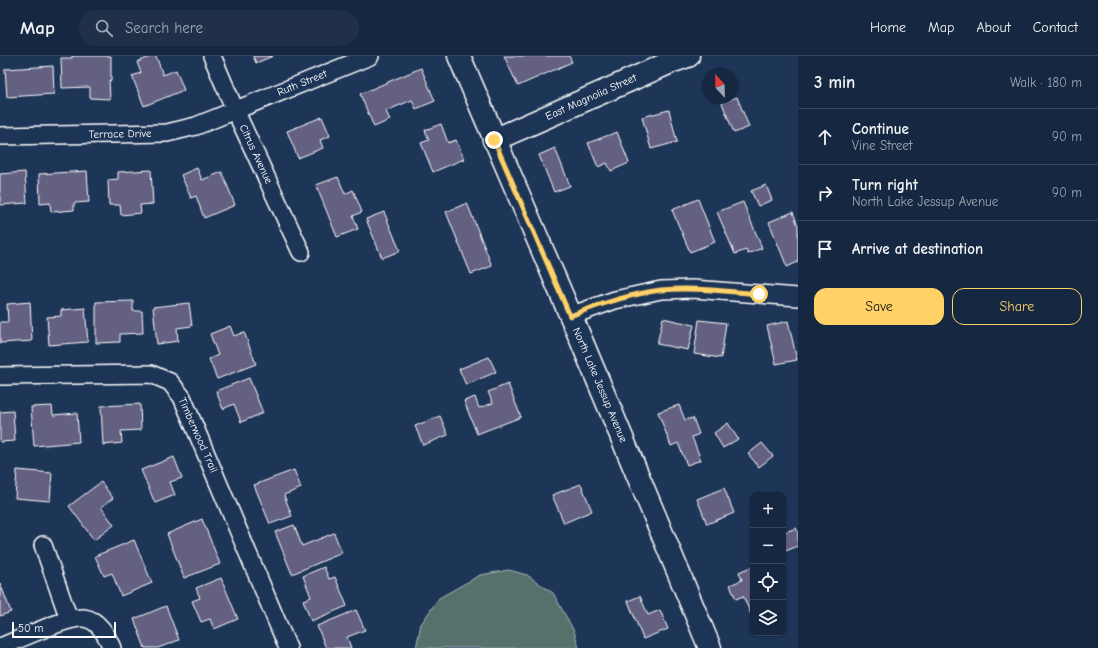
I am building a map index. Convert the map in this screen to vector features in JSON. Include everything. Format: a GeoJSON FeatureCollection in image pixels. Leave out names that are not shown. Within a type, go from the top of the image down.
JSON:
{"type":"FeatureCollection","features":[{"type":"Feature","properties":{"kind":"street","name":"Citrus Avenue"},"geometry":{"type":"LineString","coordinates":[[212,56],[235,110],[301,252]]}},
{"type":"Feature","properties":{"kind":"street","name":"Ruth Street"},"geometry":{"type":"LineString","coordinates":[[235,110],[370,56]]}},
{"type":"Feature","properties":{"kind":"street","name":"North Lake Jessup Avenue"},"geometry":{"type":"LineString","coordinates":[[459,56],[710,648]]}},
{"type":"Feature","properties":{"kind":"street","name":"East Magnolia Street"},"geometry":{"type":"LineString","coordinates":[[494,140],[670,62],[688,56]]}},
{"type":"Feature","properties":{"kind":"street","name":"Terrace Drive"},"geometry":{"type":"LineString","coordinates":[[0,136],[167,133],[196,126],[235,110]]}},
{"type":"Feature","properties":{"kind":"street"},"geometry":{"type":"LineString","coordinates":[[570,316],[615,300],[661,290],[693,289],[798,297]]}},
{"type":"Feature","properties":{"kind":"street","name":"Timberwood Trail"},"geometry":{"type":"LineString","coordinates":[[0,376],[151,374],[170,382],[182,397],[288,648]]}},
{"type":"Feature","properties":{"kind":"street"},"geometry":{"type":"LineString","coordinates":[[43,545],[68,619]]}},
{"type":"Feature","properties":{"kind":"street"},"geometry":{"type":"LineString","coordinates":[[0,647],[68,619],[84,618],[95,622],[107,635],[112,648]]}},
{"type":"Feature","properties":{"kind":"green space"},"geometry":{"type":"Polygon","coordinates":[[[509,570],[527,575],[553,593],[574,631],[579,648],[416,648],[421,624],[439,598],[480,575],[509,570]]]}},
{"type":"Feature","properties":{"kind":"building"},"geometry":{"type":"Polygon","coordinates":[[[72,56],[111,56],[111,81],[109,80],[110,99],[90,98],[90,87],[62,88],[61,58],[72,58],[72,56]]]}},
{"type":"Feature","properties":{"kind":"building"},"geometry":{"type":"Polygon","coordinates":[[[156,56],[163,75],[176,70],[184,90],[144,106],[132,76],[141,73],[137,62],[156,56]]]}},
{"type":"Feature","properties":{"kind":"building"},"geometry":{"type":"Polygon","coordinates":[[[253,56],[273,56],[256,63],[253,56]]]}},
{"type":"Feature","properties":{"kind":"building"},"geometry":{"type":"Polygon","coordinates":[[[504,56],[569,56],[572,62],[518,86],[504,56]]]}},
{"type":"Feature","properties":{"kind":"building"},"geometry":{"type":"Polygon","coordinates":[[[53,66],[54,94],[7,97],[5,69],[53,66]]]}},
{"type":"Feature","properties":{"kind":"building"},"geometry":{"type":"Polygon","coordinates":[[[421,68],[435,101],[416,109],[412,100],[386,111],[390,120],[374,127],[360,94],[421,68]]]}},
{"type":"Feature","properties":{"kind":"building"},"geometry":{"type":"Polygon","coordinates":[[[738,100],[749,127],[734,133],[722,104],[738,104],[738,100]]]}},
{"type":"Feature","properties":{"kind":"building"},"geometry":{"type":"Polygon","coordinates":[[[669,110],[677,142],[651,149],[642,117],[669,110]]]}},
{"type":"Feature","properties":{"kind":"building"},"geometry":{"type":"Polygon","coordinates":[[[322,117],[330,136],[320,140],[323,148],[298,158],[287,131],[322,117]]]}},
{"type":"Feature","properties":{"kind":"building"},"geometry":{"type":"Polygon","coordinates":[[[441,124],[448,143],[456,140],[464,159],[433,172],[421,143],[429,140],[425,130],[441,124]]]}},
{"type":"Feature","properties":{"kind":"building"},"geometry":{"type":"Polygon","coordinates":[[[617,132],[629,163],[611,171],[607,163],[598,167],[588,143],[617,132]]]}},
{"type":"Feature","properties":{"kind":"building"},"geometry":{"type":"Polygon","coordinates":[[[555,148],[570,186],[554,192],[539,155],[555,148]]]}},
{"type":"Feature","properties":{"kind":"building"},"geometry":{"type":"Polygon","coordinates":[[[197,168],[202,180],[222,172],[235,205],[204,218],[196,196],[191,198],[181,175],[197,168]]]}},
{"type":"Feature","properties":{"kind":"building"},"geometry":{"type":"Polygon","coordinates":[[[151,170],[153,204],[140,205],[141,213],[121,215],[120,205],[109,205],[108,180],[118,179],[118,172],[151,170]]]}},
{"type":"Feature","properties":{"kind":"building"},"geometry":{"type":"Polygon","coordinates":[[[87,171],[89,202],[74,203],[74,210],[51,212],[50,203],[40,204],[39,174],[87,171]]]}},
{"type":"Feature","properties":{"kind":"building"},"geometry":{"type":"Polygon","coordinates":[[[25,172],[27,203],[0,205],[0,174],[25,172]]]}},
{"type":"Feature","properties":{"kind":"building"},"geometry":{"type":"Polygon","coordinates":[[[338,177],[345,194],[353,190],[362,212],[353,216],[358,229],[337,237],[316,185],[338,177]]]}},
{"type":"Feature","properties":{"kind":"building"},"geometry":{"type":"Polygon","coordinates":[[[766,185],[772,200],[758,206],[751,191],[766,185]]]}},
{"type":"Feature","properties":{"kind":"building"},"geometry":{"type":"Polygon","coordinates":[[[698,199],[715,242],[690,252],[672,210],[698,199]]]}},
{"type":"Feature","properties":{"kind":"building"},"geometry":{"type":"Polygon","coordinates":[[[743,202],[762,248],[748,254],[746,250],[735,254],[717,212],[743,202]]]}},
{"type":"Feature","properties":{"kind":"building"},"geometry":{"type":"Polygon","coordinates":[[[467,203],[492,266],[471,274],[446,212],[467,203]]]}},
{"type":"Feature","properties":{"kind":"building"},"geometry":{"type":"Polygon","coordinates":[[[384,212],[400,251],[382,258],[366,219],[384,212]]]}},
{"type":"Feature","properties":{"kind":"building"},"geometry":{"type":"Polygon","coordinates":[[[793,212],[798,226],[798,262],[787,267],[769,222],[793,212]]]}},
{"type":"Feature","properties":{"kind":"building"},"geometry":{"type":"Polygon","coordinates":[[[133,301],[133,311],[142,311],[143,333],[120,334],[120,342],[96,343],[96,302],[133,301]]]}},
{"type":"Feature","properties":{"kind":"building"},"geometry":{"type":"Polygon","coordinates":[[[30,302],[32,341],[0,343],[0,322],[8,322],[7,304],[30,302]]]}},
{"type":"Feature","properties":{"kind":"building"},"geometry":{"type":"Polygon","coordinates":[[[189,303],[192,326],[177,328],[178,341],[157,344],[153,307],[189,303]]]}},
{"type":"Feature","properties":{"kind":"building"},"geometry":{"type":"Polygon","coordinates":[[[85,308],[88,342],[49,345],[47,317],[61,316],[61,310],[85,308]]]}},
{"type":"Feature","properties":{"kind":"building"},"geometry":{"type":"Polygon","coordinates":[[[663,318],[694,325],[688,350],[657,344],[663,318]]]}},
{"type":"Feature","properties":{"kind":"building"},"geometry":{"type":"Polygon","coordinates":[[[699,320],[726,323],[721,358],[694,354],[699,320]]]}},
{"type":"Feature","properties":{"kind":"building"},"geometry":{"type":"Polygon","coordinates":[[[788,321],[797,360],[776,364],[767,326],[788,321]]]}},
{"type":"Feature","properties":{"kind":"building"},"geometry":{"type":"Polygon","coordinates":[[[230,326],[234,336],[244,332],[256,364],[217,379],[209,359],[218,355],[210,334],[230,326]]]}},
{"type":"Feature","properties":{"kind":"building"},"geometry":{"type":"Polygon","coordinates":[[[489,357],[496,372],[466,385],[459,369],[489,357]]]}},
{"type":"Feature","properties":{"kind":"building"},"geometry":{"type":"Polygon","coordinates":[[[249,378],[263,413],[241,422],[234,404],[223,409],[216,391],[249,378]]]}},
{"type":"Feature","properties":{"kind":"building"},"geometry":{"type":"Polygon","coordinates":[[[508,384],[521,417],[477,434],[464,401],[475,397],[479,408],[493,403],[488,392],[508,384]]]}},
{"type":"Feature","properties":{"kind":"building"},"geometry":{"type":"Polygon","coordinates":[[[140,404],[141,430],[121,431],[122,443],[103,445],[101,406],[140,404]]]}},
{"type":"Feature","properties":{"kind":"building"},"geometry":{"type":"Polygon","coordinates":[[[679,405],[685,420],[693,418],[699,434],[692,437],[701,460],[687,465],[678,443],[671,446],[658,412],[679,405]]]}},
{"type":"Feature","properties":{"kind":"building"},"geometry":{"type":"Polygon","coordinates":[[[52,406],[53,415],[77,413],[79,442],[34,446],[31,407],[52,406]]]}},
{"type":"Feature","properties":{"kind":"building"},"geometry":{"type":"Polygon","coordinates":[[[13,411],[15,441],[0,442],[0,412],[13,411]]]}},
{"type":"Feature","properties":{"kind":"building"},"geometry":{"type":"Polygon","coordinates":[[[440,416],[448,435],[423,445],[415,426],[440,416]]]}},
{"type":"Feature","properties":{"kind":"building"},"geometry":{"type":"Polygon","coordinates":[[[728,423],[738,439],[723,448],[714,433],[728,423]]]}},
{"type":"Feature","properties":{"kind":"building"},"geometry":{"type":"Polygon","coordinates":[[[762,443],[773,456],[759,467],[748,454],[762,443]]]}},
{"type":"Feature","properties":{"kind":"building"},"geometry":{"type":"Polygon","coordinates":[[[174,457],[182,478],[170,482],[175,495],[155,503],[141,470],[174,457]]]}},
{"type":"Feature","properties":{"kind":"building"},"geometry":{"type":"Polygon","coordinates":[[[17,470],[52,473],[50,501],[15,498],[17,470]]]}},
{"type":"Feature","properties":{"kind":"building"},"geometry":{"type":"Polygon","coordinates":[[[294,470],[301,488],[284,495],[292,516],[270,524],[254,485],[294,470]]]}},
{"type":"Feature","properties":{"kind":"building"},"geometry":{"type":"Polygon","coordinates":[[[101,482],[113,498],[101,507],[114,525],[94,540],[69,506],[101,482]]]}},
{"type":"Feature","properties":{"kind":"building"},"geometry":{"type":"Polygon","coordinates":[[[581,484],[592,511],[564,523],[552,495],[581,484]]]}},
{"type":"Feature","properties":{"kind":"building"},"geometry":{"type":"Polygon","coordinates":[[[724,488],[734,513],[707,524],[697,499],[724,488]]]}},
{"type":"Feature","properties":{"kind":"building"},"geometry":{"type":"Polygon","coordinates":[[[202,519],[220,564],[184,578],[167,534],[202,519]]]}},
{"type":"Feature","properties":{"kind":"building"},"geometry":{"type":"Polygon","coordinates":[[[294,525],[302,546],[334,533],[342,553],[292,574],[275,532],[294,525]]]}},
{"type":"Feature","properties":{"kind":"building"},"geometry":{"type":"Polygon","coordinates":[[[796,528],[798,532],[798,546],[786,551],[786,532],[796,528]]]}},
{"type":"Feature","properties":{"kind":"building"},"geometry":{"type":"Polygon","coordinates":[[[134,540],[152,583],[121,596],[112,573],[104,576],[95,556],[134,540]]]}},
{"type":"Feature","properties":{"kind":"building"},"geometry":{"type":"Polygon","coordinates":[[[324,567],[329,579],[335,577],[347,606],[311,621],[303,600],[311,597],[303,576],[324,567]]]}},
{"type":"Feature","properties":{"kind":"building"},"geometry":{"type":"Polygon","coordinates":[[[750,567],[750,612],[743,596],[736,599],[730,585],[742,580],[739,572],[750,567]]]}},
{"type":"Feature","properties":{"kind":"building"},"geometry":{"type":"Polygon","coordinates":[[[221,578],[238,619],[214,629],[210,619],[201,622],[192,601],[200,598],[196,588],[221,578]]]}},
{"type":"Feature","properties":{"kind":"building"},"geometry":{"type":"Polygon","coordinates":[[[0,583],[11,612],[0,616],[0,583]]]}},
{"type":"Feature","properties":{"kind":"building"},"geometry":{"type":"Polygon","coordinates":[[[640,596],[648,615],[660,610],[668,629],[643,639],[628,601],[640,596]]]}},
{"type":"Feature","properties":{"kind":"building"},"geometry":{"type":"Polygon","coordinates":[[[166,606],[179,640],[158,648],[145,648],[134,619],[166,606]]]}},
{"type":"Feature","properties":{"kind":"building"},"geometry":{"type":"Polygon","coordinates":[[[356,610],[365,630],[347,637],[351,648],[326,648],[317,626],[356,610]]]}},
{"type":"Feature","properties":{"kind":"route"},"geometry":{"type":"LineString","coordinates":[[494,140],[570,316],[615,300],[661,290],[693,289],[759,294]]}}]}
